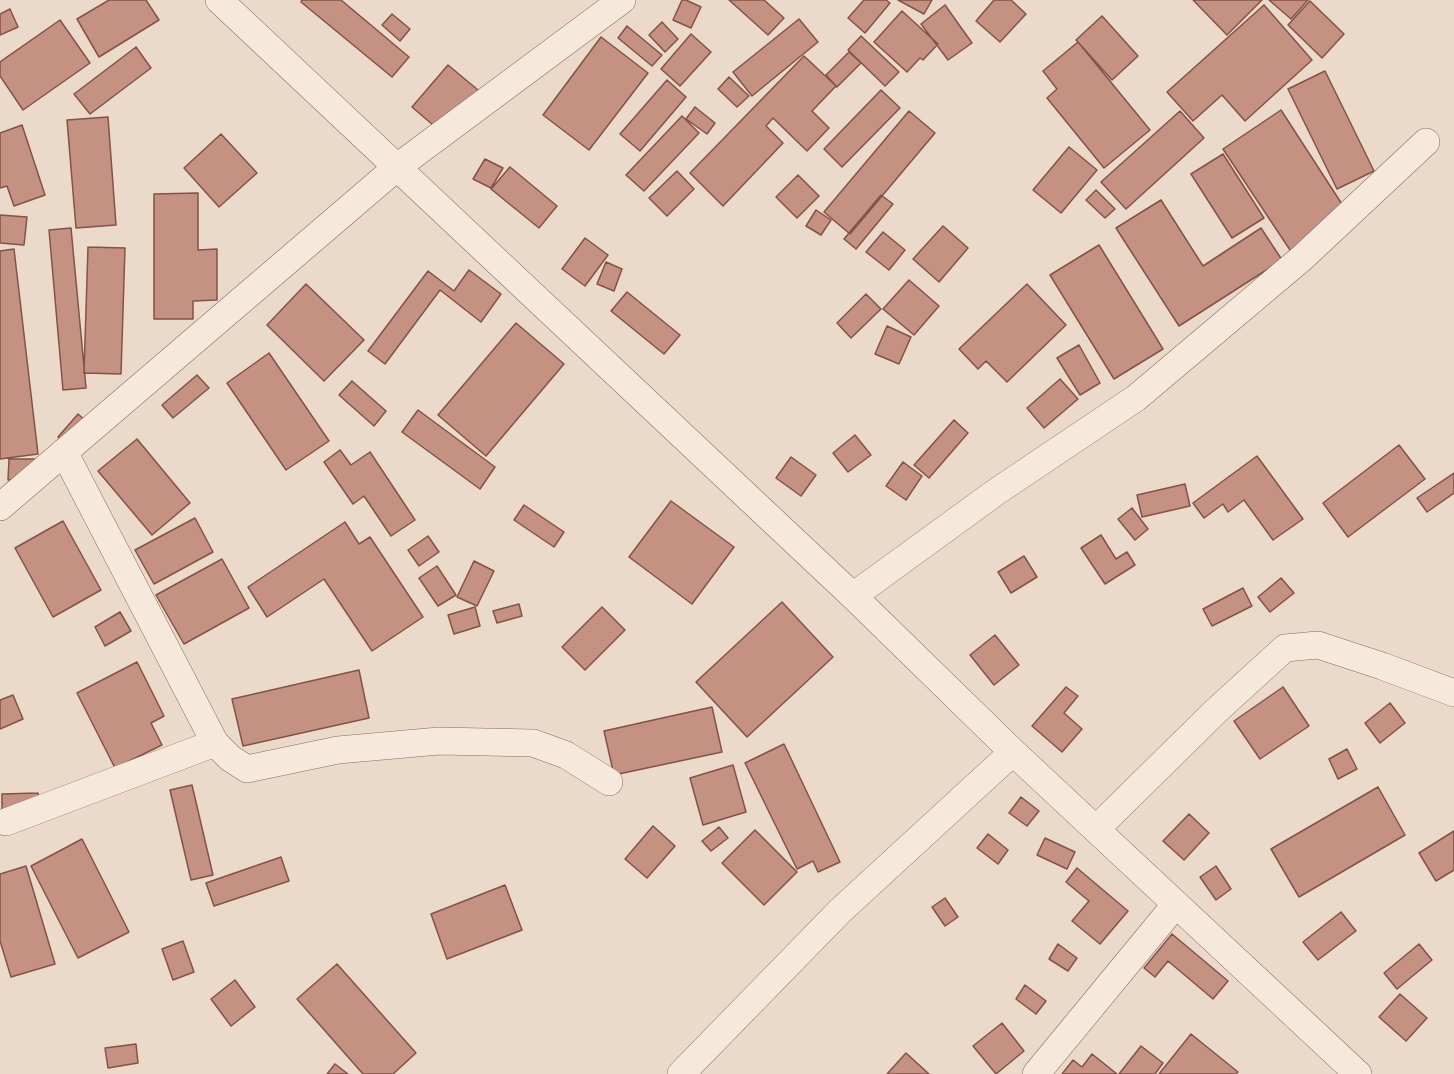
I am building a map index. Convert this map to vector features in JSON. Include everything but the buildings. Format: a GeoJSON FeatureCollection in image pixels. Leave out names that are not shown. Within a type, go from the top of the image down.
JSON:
{"type":"FeatureCollection","features":[{"type":"Feature","properties":{"kind":"street"},"geometry":{"type":"LineString","coordinates":[[219,0],[853,596],[1013,752],[1358,1074]]}},
{"type":"Feature","properties":{"kind":"street"},"geometry":{"type":"LineString","coordinates":[[0,507],[396,168],[622,0]]}},
{"type":"Feature","properties":{"kind":"street"},"geometry":{"type":"LineString","coordinates":[[853,596],[996,492],[1136,398],[1302,258],[1426,142]]}},
{"type":"Feature","properties":{"kind":"street"},"geometry":{"type":"LineString","coordinates":[[64,452],[215,742],[230,759],[247,770],[338,750],[439,741],[533,743],[566,755],[609,782]]}},
{"type":"Feature","properties":{"kind":"street"},"geometry":{"type":"LineString","coordinates":[[1096,830],[1285,648],[1318,645],[1454,693]]}},
{"type":"Feature","properties":{"kind":"street"},"geometry":{"type":"LineString","coordinates":[[6,822],[215,742]]}},
{"type":"Feature","properties":{"kind":"street"},"geometry":{"type":"LineString","coordinates":[[681,1074],[840,911],[1013,752]]}},
{"type":"Feature","properties":{"kind":"street"},"geometry":{"type":"LineString","coordinates":[[1036,1074],[1176,904]]}}]}
